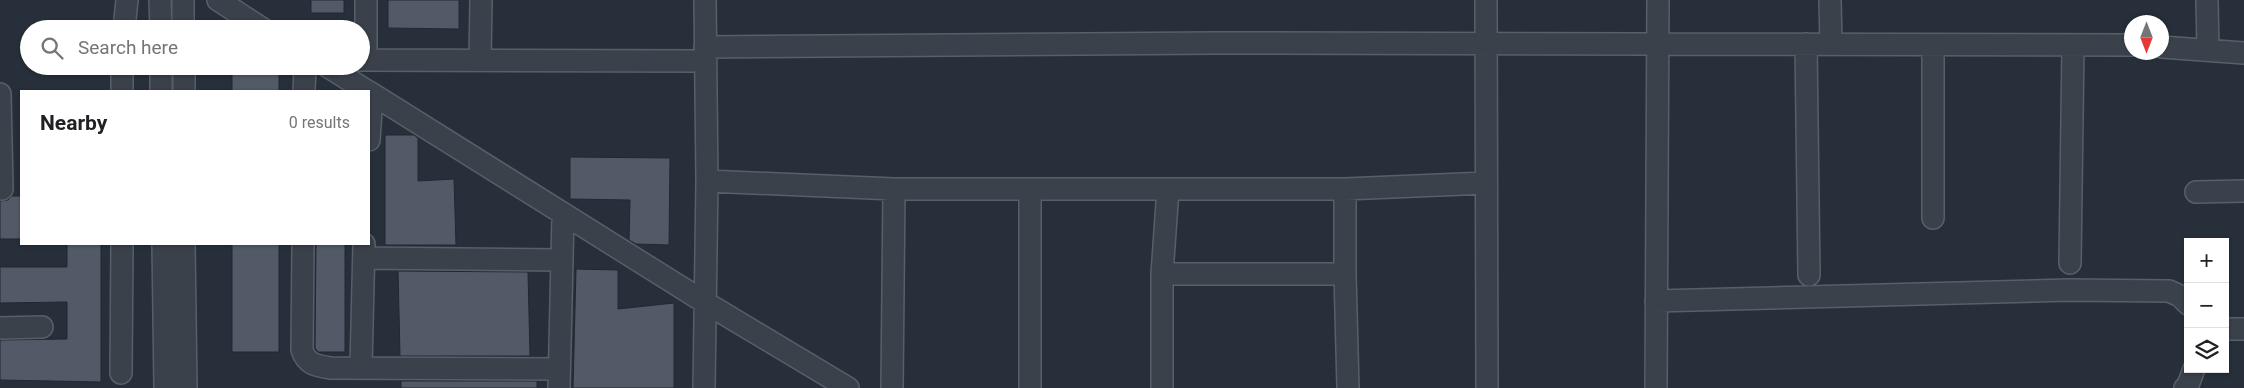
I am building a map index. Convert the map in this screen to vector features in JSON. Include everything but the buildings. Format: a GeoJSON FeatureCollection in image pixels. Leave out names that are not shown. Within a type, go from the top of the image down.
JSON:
{"type":"FeatureCollection","features":[{"type":"Feature","properties":{"kind":"street"},"geometry":{"type":"LineString","coordinates":[[125,20],[126,0]]}},
{"type":"Feature","properties":{"kind":"street"},"geometry":{"type":"LineString","coordinates":[[160,0],[161,20]]}},
{"type":"Feature","properties":{"kind":"street"},"geometry":{"type":"LineString","coordinates":[[183,0],[183,20]]}},
{"type":"Feature","properties":{"kind":"street"},"geometry":{"type":"LineString","coordinates":[[218,0],[249,20]]}},
{"type":"Feature","properties":{"kind":"street"},"geometry":{"type":"LineString","coordinates":[[365,20],[366,0]]}},
{"type":"Feature","properties":{"kind":"street"},"geometry":{"type":"LineString","coordinates":[[480,59],[481,0]]}},
{"type":"Feature","properties":{"kind":"street"},"geometry":{"type":"LineString","coordinates":[[704,388],[707,182],[705,0]]}},
{"type":"Feature","properties":{"kind":"street"},"geometry":{"type":"LineString","coordinates":[[1486,0],[1487,388]]}},
{"type":"Feature","properties":{"kind":"street"},"geometry":{"type":"LineString","coordinates":[[1656,388],[1658,0]]}},
{"type":"Feature","properties":{"kind":"street"},"geometry":{"type":"LineString","coordinates":[[1830,0],[1831,44]]}},
{"type":"Feature","properties":{"kind":"street"},"geometry":{"type":"LineString","coordinates":[[2207,0],[2208,49]]}},
{"type":"Feature","properties":{"kind":"street"},"geometry":{"type":"LineString","coordinates":[[370,60],[1215,43],[2124,45]]}},
{"type":"Feature","properties":{"kind":"street"},"geometry":{"type":"LineString","coordinates":[[1806,44],[1810,275]]}},
{"type":"Feature","properties":{"kind":"street"},"geometry":{"type":"LineString","coordinates":[[1933,45],[1933,218]]}},
{"type":"Feature","properties":{"kind":"street"},"geometry":{"type":"LineString","coordinates":[[2070,263],[2073,46]]}},
{"type":"Feature","properties":{"kind":"street"},"geometry":{"type":"LineString","coordinates":[[2169,47],[2244,53]]}},
{"type":"Feature","properties":{"kind":"street"},"geometry":{"type":"LineString","coordinates":[[122,75],[122,90]]}},
{"type":"Feature","properties":{"kind":"street"},"geometry":{"type":"LineString","coordinates":[[161,75],[162,90]]}},
{"type":"Feature","properties":{"kind":"street"},"geometry":{"type":"LineString","coordinates":[[184,75],[184,90]]}},
{"type":"Feature","properties":{"kind":"street"},"geometry":{"type":"LineString","coordinates":[[304,90],[305,75]]}},
{"type":"Feature","properties":{"kind":"street"},"geometry":{"type":"LineString","coordinates":[[342,75],[364,90]]}},
{"type":"Feature","properties":{"kind":"street"},"geometry":{"type":"LineString","coordinates":[[0,94],[8,189]]}},
{"type":"Feature","properties":{"kind":"street"},"geometry":{"type":"LineString","coordinates":[[370,94],[562,215],[848,388]]}},
{"type":"Feature","properties":{"kind":"street"},"geometry":{"type":"LineString","coordinates":[[707,182],[894,189],[1345,189],[1486,183]]}},
{"type":"Feature","properties":{"kind":"street"},"geometry":{"type":"LineString","coordinates":[[892,388],[894,189]]}},
{"type":"Feature","properties":{"kind":"street"},"geometry":{"type":"LineString","coordinates":[[1030,189],[1030,388]]}},
{"type":"Feature","properties":{"kind":"street"},"geometry":{"type":"LineString","coordinates":[[1162,388],[1162,274],[1168,189]]}},
{"type":"Feature","properties":{"kind":"street"},"geometry":{"type":"LineString","coordinates":[[1345,189],[1348,388]]}},
{"type":"Feature","properties":{"kind":"street"},"geometry":{"type":"LineString","coordinates":[[2196,192],[2244,191]]}},
{"type":"Feature","properties":{"kind":"street"},"geometry":{"type":"LineString","coordinates":[[303,245],[302,350],[305,358],[316,366],[559,378],[562,215]]}},
{"type":"Feature","properties":{"kind":"street"},"geometry":{"type":"LineString","coordinates":[[121,372],[122,245]]}},
{"type":"Feature","properties":{"kind":"street"},"geometry":{"type":"LineString","coordinates":[[163,245],[165,388]]}},
{"type":"Feature","properties":{"kind":"street"},"geometry":{"type":"LineString","coordinates":[[184,245],[186,388]]}},
{"type":"Feature","properties":{"kind":"street"},"geometry":{"type":"LineString","coordinates":[[361,367],[364,251],[561,260]]}},
{"type":"Feature","properties":{"kind":"street"},"geometry":{"type":"LineString","coordinates":[[1162,274],[1345,274]]}},
{"type":"Feature","properties":{"kind":"street"},"geometry":{"type":"LineString","coordinates":[[1656,300],[2069,290],[2169,291],[2184,300]]}},
{"type":"Feature","properties":{"kind":"street"},"geometry":{"type":"LineString","coordinates":[[0,328],[42,327]]}},
{"type":"Feature","properties":{"kind":"street"},"geometry":{"type":"LineString","coordinates":[[2229,329],[2244,329]]}},
{"type":"Feature","properties":{"kind":"street"},"geometry":{"type":"LineString","coordinates":[[2185,388],[2192,373]]}}]}
